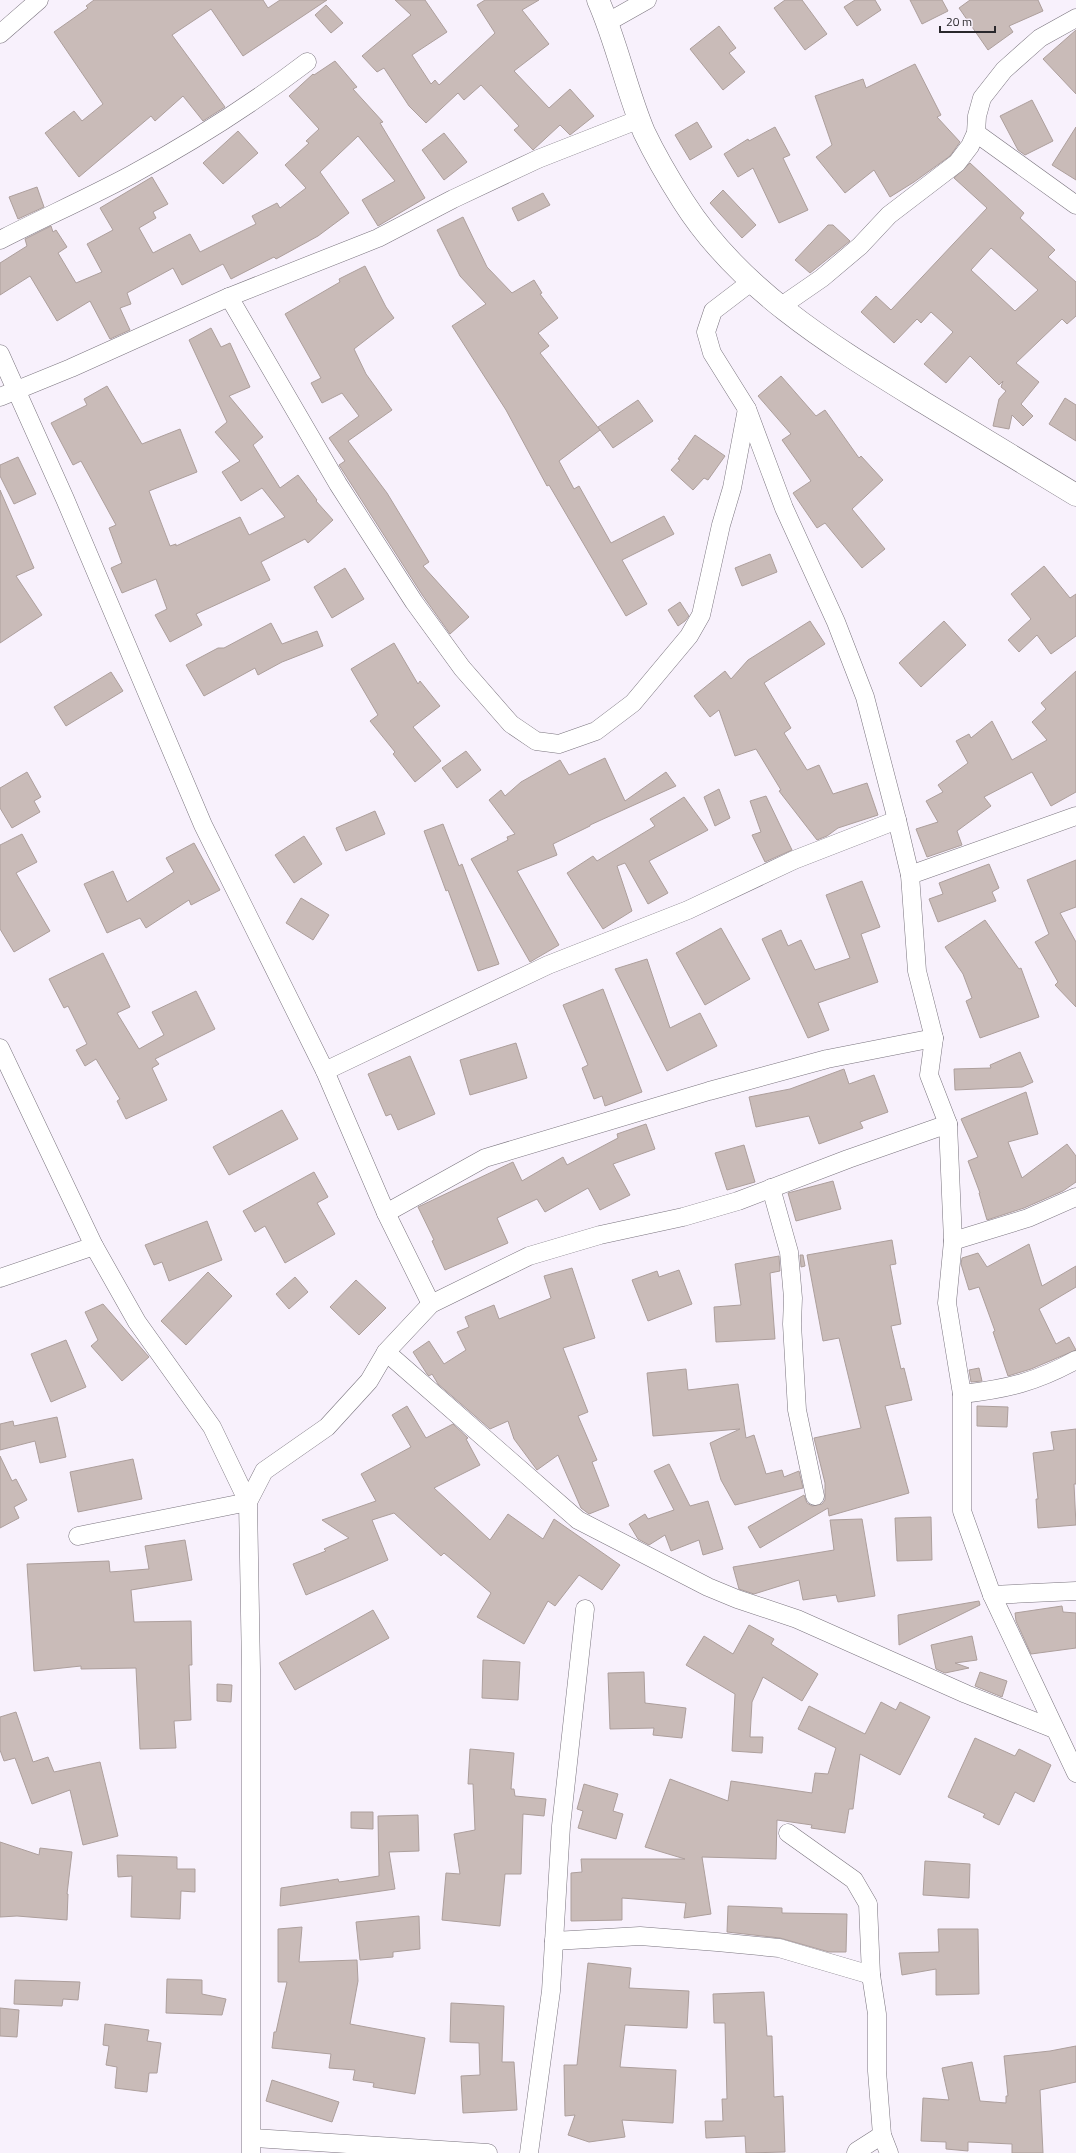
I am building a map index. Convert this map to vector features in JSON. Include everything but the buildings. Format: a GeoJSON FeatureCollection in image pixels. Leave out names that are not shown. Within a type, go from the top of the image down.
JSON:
{"type":"FeatureCollection","features":[{"type":"Feature","properties":{"kind":"street"},"geometry":{"type":"LineString","coordinates":[[0,34],[39,0]]}},
{"type":"Feature","properties":{"kind":"street"},"geometry":{"type":"LineString","coordinates":[[598,0],[608,22],[645,132],[683,201],[719,248],[751,282],[780,307],[890,382],[1076,495]]}},
{"type":"Feature","properties":{"kind":"street"},"geometry":{"type":"LineString","coordinates":[[608,22],[647,0]]}},
{"type":"Feature","properties":{"kind":"street"},"geometry":{"type":"LineString","coordinates":[[780,307],[822,278],[860,246],[889,215],[957,162],[970,146],[976,133],[977,116],[982,98],[1004,70],[1040,38],[1076,18]]}},
{"type":"Feature","properties":{"kind":"street"},"geometry":{"type":"LineString","coordinates":[[0,240],[98,192],[168,154],[268,92],[307,62]]}},
{"type":"Feature","properties":{"kind":"street"},"geometry":{"type":"LineString","coordinates":[[0,397],[199,312],[229,297],[378,238],[453,199],[538,159],[640,119]]}},
{"type":"Feature","properties":{"kind":"street"},"geometry":{"type":"LineString","coordinates":[[976,133],[1076,205]]}},
{"type":"Feature","properties":{"kind":"street"},"geometry":{"type":"LineString","coordinates":[[751,282],[713,311],[706,332],[712,353],[747,410],[784,508],[836,622],[865,697],[910,875],[917,971],[934,1038],[929,1075],[948,1124],[953,1241],[947,1304],[962,1394],[962,1511],[992,1595],[1076,1773]]}},
{"type":"Feature","properties":{"kind":"street"},"geometry":{"type":"LineString","coordinates":[[229,297],[338,484],[414,602],[462,668],[510,724],[536,742],[558,744],[596,731],[633,703],[689,636],[701,616],[721,526],[732,488],[747,410]]}},
{"type":"Feature","properties":{"kind":"street"},"geometry":{"type":"LineString","coordinates":[[0,354],[18,390],[203,825],[325,1071],[386,1213],[431,1304]]}},
{"type":"Feature","properties":{"kind":"street"},"geometry":{"type":"LineString","coordinates":[[910,875],[1076,816]]}},
{"type":"Feature","properties":{"kind":"street"},"geometry":{"type":"LineString","coordinates":[[325,1071],[548,965],[688,910],[794,860],[897,820]]}},
{"type":"Feature","properties":{"kind":"street"},"geometry":{"type":"LineString","coordinates":[[386,1213],[485,1158],[709,1091],[812,1063],[934,1038]]}},
{"type":"Feature","properties":{"kind":"street"},"geometry":{"type":"LineString","coordinates":[[0,1048],[94,1246],[137,1322],[212,1428],[248,1502],[251,1677],[252,2146],[488,2153]]}},
{"type":"Feature","properties":{"kind":"street"},"geometry":{"type":"LineString","coordinates":[[248,1502],[264,1471],[327,1427],[369,1381],[386,1352],[431,1304],[529,1256],[600,1236],[690,1215],[738,1201],[848,1159],[948,1124]]}},
{"type":"Feature","properties":{"kind":"street"},"geometry":{"type":"LineString","coordinates":[[771,1188],[789,1252],[793,1298],[792,1324],[797,1410],[815,1496]]}},
{"type":"Feature","properties":{"kind":"street"},"geometry":{"type":"LineString","coordinates":[[953,1241],[1028,1218],[1076,1197]]}},
{"type":"Feature","properties":{"kind":"street"},"geometry":{"type":"LineString","coordinates":[[0,1278],[94,1246]]}},
{"type":"Feature","properties":{"kind":"street"},"geometry":{"type":"LineString","coordinates":[[386,1352],[578,1520],[708,1587],[737,1599],[797,1619],[966,1694],[1054,1729]]}},
{"type":"Feature","properties":{"kind":"street"},"geometry":{"type":"LineString","coordinates":[[962,1394],[1006,1389],[1052,1374],[1076,1360]]}},
{"type":"Feature","properties":{"kind":"street"},"geometry":{"type":"LineString","coordinates":[[78,1536],[248,1502]]}},
{"type":"Feature","properties":{"kind":"street"},"geometry":{"type":"LineString","coordinates":[[992,1595],[1076,1591]]}},
{"type":"Feature","properties":{"kind":"street"},"geometry":{"type":"LineString","coordinates":[[529,2153],[551,1991],[561,1826],[585,1609]]}},
{"type":"Feature","properties":{"kind":"street"},"geometry":{"type":"LineString","coordinates":[[788,1833],[854,1880],[868,1904],[871,1927],[871,1975],[877,2014],[877,2071],[882,2135],[889,2153]]}},
{"type":"Feature","properties":{"kind":"street"},"geometry":{"type":"LineString","coordinates":[[554,1941],[640,1936],[779,1948],[871,1975]]}},
{"type":"Feature","properties":{"kind":"street"},"geometry":{"type":"LineString","coordinates":[[856,2153],[882,2135]]}}]}
